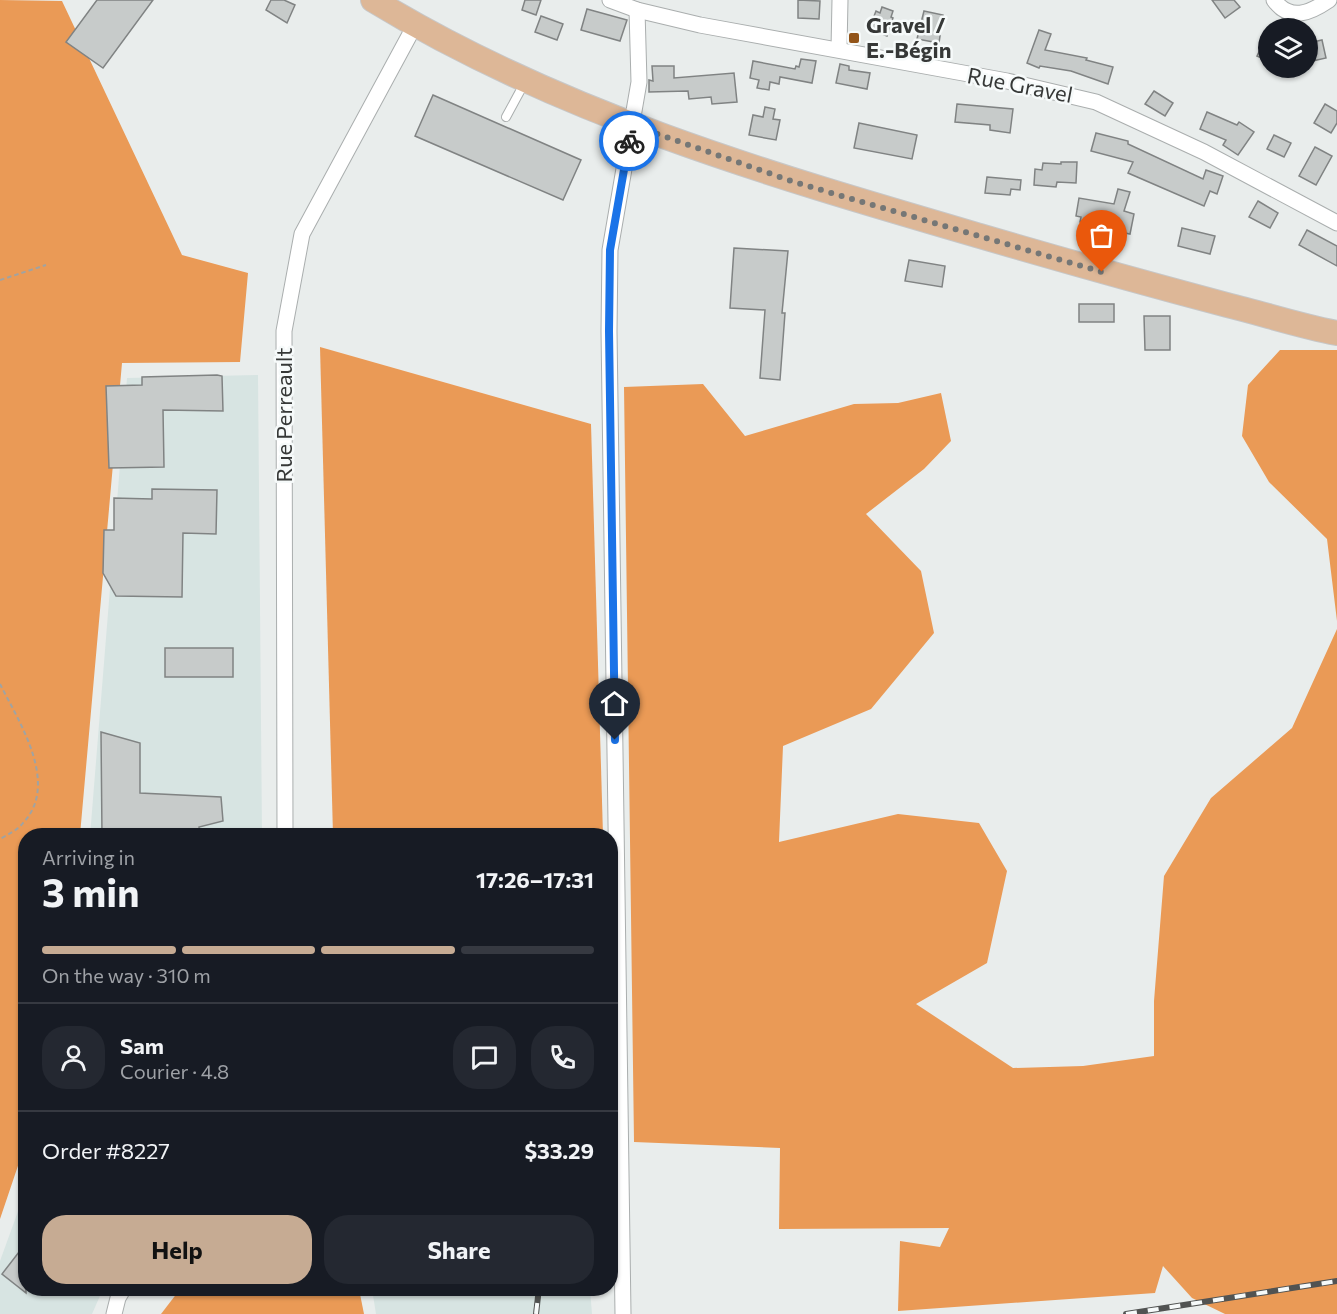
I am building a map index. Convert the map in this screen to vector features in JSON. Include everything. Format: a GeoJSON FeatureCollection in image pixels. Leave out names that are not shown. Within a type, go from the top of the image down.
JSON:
{"type":"FeatureCollection","features":[{"type":"Feature","properties":{"kind":"main road"},"geometry":{"type":"LineString","coordinates":[[373,0],[415,25],[526,81],[632,125],[794,182],[1056,259],[1337,333]]}},
{"type":"Feature","properties":{"kind":"street","name":"Rue Gravel"},"geometry":{"type":"LineString","coordinates":[[609,0],[637,10],[700,25],[1007,81],[1096,102],[1204,152],[1337,223]]}},
{"type":"Feature","properties":{"kind":"street"},"geometry":{"type":"LineString","coordinates":[[839,49],[840,0]]}},
{"type":"Feature","properties":{"kind":"street"},"geometry":{"type":"LineString","coordinates":[[1274,0],[1282,9],[1293,14],[1313,11],[1329,0]]}},
{"type":"Feature","properties":{"kind":"street"},"geometry":{"type":"LineString","coordinates":[[616,828],[609,331],[610,250],[639,82],[637,10]]}},
{"type":"Feature","properties":{"kind":"street","name":"Rue Perreault"},"geometry":{"type":"LineString","coordinates":[[285,828],[284,331],[302,234],[415,25]]}},
{"type":"Feature","properties":{"kind":"street"},"geometry":{"type":"LineString","coordinates":[[618,963],[623,1314]]}},
{"type":"Feature","properties":{"kind":"street"},"geometry":{"type":"LineString","coordinates":[[114,1314],[120,1296]]}},
{"type":"Feature","properties":{"kind":"lane"},"geometry":{"type":"LineString","coordinates":[[506,117],[526,81]]}},
{"type":"Feature","properties":{"kind":"path"},"geometry":{"type":"LineString","coordinates":[[0,280],[46,265]]}},
{"type":"Feature","properties":{"kind":"path"},"geometry":{"type":"LineString","coordinates":[[0,684],[35,757],[38,797],[24,823],[0,839]]}},
{"type":"Feature","properties":{"kind":"shaded area"},"geometry":{"type":"Polygon","coordinates":[[[0,0],[62,1],[182,255],[248,273],[240,362],[122,363],[81,828],[18,828],[18,1166],[0,1219],[0,0]]]}},
{"type":"Feature","properties":{"kind":"shaded area"},"geometry":{"type":"Polygon","coordinates":[[[320,347],[591,424],[603,828],[333,828],[320,347]]]}},
{"type":"Feature","properties":{"kind":"shaded area"},"geometry":{"type":"Polygon","coordinates":[[[1280,350],[1337,350],[1337,621],[1327,539],[1269,482],[1242,436],[1248,385],[1280,350]]]}},
{"type":"Feature","properties":{"kind":"shaded area"},"geometry":{"type":"Polygon","coordinates":[[[258,375],[262,828],[91,828],[127,378],[258,375]]]}},
{"type":"Feature","properties":{"kind":"shaded area"},"geometry":{"type":"Polygon","coordinates":[[[703,384],[745,436],[854,404],[898,403],[941,393],[951,441],[924,469],[866,514],[921,571],[934,633],[871,709],[783,746],[779,842],[898,814],[979,823],[1007,871],[987,963],[916,1004],[1013,1068],[1083,1066],[1154,1056],[1154,1001],[1164,876],[1211,798],[1292,728],[1337,629],[1337,1314],[1225,1314],[1192,1298],[1163,1266],[1155,1293],[898,1311],[900,1241],[940,1247],[949,1228],[779,1229],[780,1148],[634,1142],[624,387],[703,384]]]}},
{"type":"Feature","properties":{"kind":"shaded area"},"geometry":{"type":"Polygon","coordinates":[[[18,1211],[18,1296],[100,1296],[92,1314],[0,1314],[0,1261],[18,1211]]]}},
{"type":"Feature","properties":{"kind":"shaded area"},"geometry":{"type":"Polygon","coordinates":[[[175,1296],[360,1296],[364,1314],[161,1314],[175,1296]]]}},
{"type":"Feature","properties":{"kind":"shaded area"},"geometry":{"type":"Polygon","coordinates":[[[373,1296],[591,1296],[592,1314],[376,1314],[373,1296]]]}},
{"type":"Feature","properties":{"kind":"building"},"geometry":{"type":"Polygon","coordinates":[[[97,0],[153,0],[103,68],[66,42],[97,0]]]}},
{"type":"Feature","properties":{"kind":"building"},"geometry":{"type":"Polygon","coordinates":[[[271,0],[284,0],[295,5],[287,23],[266,10],[271,0]]]}},
{"type":"Feature","properties":{"kind":"building"},"geometry":{"type":"Polygon","coordinates":[[[525,0],[541,0],[536,15],[522,10],[525,0]]]}},
{"type":"Feature","properties":{"kind":"building"},"geometry":{"type":"Polygon","coordinates":[[[798,0],[820,1],[819,19],[798,18],[798,0]]]}},
{"type":"Feature","properties":{"kind":"building"},"geometry":{"type":"Polygon","coordinates":[[[1212,0],[1234,0],[1240,7],[1225,18],[1212,0]]]}},
{"type":"Feature","properties":{"kind":"building"},"geometry":{"type":"Polygon","coordinates":[[[882,7],[893,11],[887,36],[869,29],[876,11],[880,13],[882,7]]]}},
{"type":"Feature","properties":{"kind":"building"},"geometry":{"type":"Polygon","coordinates":[[[587,9],[627,20],[620,41],[581,30],[587,9]]]}},
{"type":"Feature","properties":{"kind":"building"},"geometry":{"type":"Polygon","coordinates":[[[924,11],[943,15],[939,43],[917,39],[924,11]]]}},
{"type":"Feature","properties":{"kind":"building"},"geometry":{"type":"Polygon","coordinates":[[[541,16],[563,24],[557,40],[535,32],[541,16]]]}},
{"type":"Feature","properties":{"kind":"building"},"geometry":{"type":"Polygon","coordinates":[[[1039,30],[1051,34],[1045,50],[1087,58],[1086,60],[1113,67],[1108,84],[1071,71],[1040,66],[1039,68],[1027,63],[1039,30]]]}},
{"type":"Feature","properties":{"kind":"building"},"geometry":{"type":"Polygon","coordinates":[[[1322,40],[1326,58],[1318,60],[1318,41],[1322,40]]]}},
{"type":"Feature","properties":{"kind":"building"},"geometry":{"type":"Polygon","coordinates":[[[801,59],[816,61],[812,83],[780,77],[779,84],[770,82],[769,90],[757,88],[759,80],[750,78],[753,61],[795,69],[796,66],[799,67],[801,59]]]}},
{"type":"Feature","properties":{"kind":"building"},"geometry":{"type":"Polygon","coordinates":[[[840,64],[849,66],[849,70],[870,73],[867,89],[836,83],[840,64]]]}},
{"type":"Feature","properties":{"kind":"building"},"geometry":{"type":"Polygon","coordinates":[[[652,66],[674,66],[674,78],[734,73],[737,102],[712,104],[711,97],[689,99],[688,91],[649,92],[649,80],[653,81],[652,66]]]}},
{"type":"Feature","properties":{"kind":"building"},"geometry":{"type":"Polygon","coordinates":[[[1154,91],[1173,103],[1165,116],[1145,104],[1154,91]]]}},
{"type":"Feature","properties":{"kind":"building"},"geometry":{"type":"Polygon","coordinates":[[[433,95],[581,160],[563,200],[415,136],[433,95]]]}},
{"type":"Feature","properties":{"kind":"building"},"geometry":{"type":"Polygon","coordinates":[[[957,104],[1013,109],[1010,133],[990,130],[990,125],[955,122],[957,104]]]}},
{"type":"Feature","properties":{"kind":"building"},"geometry":{"type":"Polygon","coordinates":[[[1325,104],[1337,111],[1337,123],[1331,133],[1314,123],[1325,104]]]}},
{"type":"Feature","properties":{"kind":"building"},"geometry":{"type":"Polygon","coordinates":[[[765,107],[775,109],[773,119],[780,120],[776,140],[749,135],[753,115],[763,117],[765,107]]]}},
{"type":"Feature","properties":{"kind":"building"},"geometry":{"type":"Polygon","coordinates":[[[1207,112],[1237,125],[1239,122],[1254,132],[1238,155],[1223,145],[1226,140],[1200,129],[1207,112]]]}},
{"type":"Feature","properties":{"kind":"building"},"geometry":{"type":"Polygon","coordinates":[[[859,123],[917,135],[912,159],[854,148],[859,123]]]}},
{"type":"Feature","properties":{"kind":"building"},"geometry":{"type":"Polygon","coordinates":[[[1096,133],[1128,141],[1128,144],[1203,179],[1206,170],[1223,176],[1217,194],[1210,191],[1204,206],[1128,173],[1133,162],[1091,151],[1096,133]]]}},
{"type":"Feature","properties":{"kind":"building"},"geometry":{"type":"Polygon","coordinates":[[[1274,135],[1291,143],[1284,157],[1267,149],[1274,135]]]}},
{"type":"Feature","properties":{"kind":"building"},"geometry":{"type":"Polygon","coordinates":[[[1315,147],[1332,156],[1316,185],[1299,176],[1315,147]]]}},
{"type":"Feature","properties":{"kind":"building"},"geometry":{"type":"Polygon","coordinates":[[[1061,162],[1077,162],[1076,183],[1057,182],[1056,187],[1034,185],[1035,169],[1042,170],[1043,163],[1061,164],[1061,162]]]}},
{"type":"Feature","properties":{"kind":"building"},"geometry":{"type":"Polygon","coordinates":[[[987,177],[1021,180],[1020,190],[1011,189],[1010,195],[985,193],[987,177]]]}},
{"type":"Feature","properties":{"kind":"building"},"geometry":{"type":"Polygon","coordinates":[[[1118,189],[1130,192],[1124,211],[1134,214],[1130,234],[1115,231],[1116,228],[1080,222],[1081,217],[1076,216],[1079,198],[1114,204],[1118,189]]]}},
{"type":"Feature","properties":{"kind":"building"},"geometry":{"type":"Polygon","coordinates":[[[1258,201],[1278,213],[1270,228],[1249,217],[1258,201]]]}},
{"type":"Feature","properties":{"kind":"building"},"geometry":{"type":"Polygon","coordinates":[[[1182,228],[1215,236],[1210,254],[1178,246],[1182,228]]]}},
{"type":"Feature","properties":{"kind":"building"},"geometry":{"type":"Polygon","coordinates":[[[1307,230],[1337,246],[1337,266],[1299,245],[1307,230]]]}},
{"type":"Feature","properties":{"kind":"building"},"geometry":{"type":"Polygon","coordinates":[[[734,248],[788,251],[782,313],[785,313],[780,380],[760,378],[765,310],[730,308],[734,248]]]}},
{"type":"Feature","properties":{"kind":"building"},"geometry":{"type":"Polygon","coordinates":[[[909,260],[945,266],[942,287],[905,281],[909,260]]]}},
{"type":"Feature","properties":{"kind":"building"},"geometry":{"type":"Polygon","coordinates":[[[1079,304],[1114,304],[1114,322],[1079,322],[1079,304]]]}},
{"type":"Feature","properties":{"kind":"building"},"geometry":{"type":"Polygon","coordinates":[[[1144,316],[1170,316],[1170,350],[1145,350],[1144,316]]]}},
{"type":"Feature","properties":{"kind":"building"},"geometry":{"type":"Polygon","coordinates":[[[222,376],[223,411],[163,410],[164,467],[109,468],[106,386],[142,385],[142,377],[222,376]]]}},
{"type":"Feature","properties":{"kind":"building"},"geometry":{"type":"Polygon","coordinates":[[[152,489],[217,490],[216,534],[183,533],[182,597],[116,596],[103,573],[104,530],[114,530],[114,498],[152,499],[152,489]]]}},
{"type":"Feature","properties":{"kind":"building"},"geometry":{"type":"Polygon","coordinates":[[[165,648],[233,648],[233,677],[165,677],[165,648]]]}},
{"type":"Feature","properties":{"kind":"building"},"geometry":{"type":"Polygon","coordinates":[[[101,732],[140,743],[140,793],[221,797],[223,821],[199,828],[102,828],[101,732]]]}},
{"type":"Feature","properties":{"kind":"building"},"geometry":{"type":"Polygon","coordinates":[[[18,1253],[18,1287],[2,1274],[18,1253]]]}},
{"type":"Feature","properties":{"kind":"railway"},"geometry":{"type":"LineString","coordinates":[[1126,1314],[1337,1281]]}},
{"type":"Feature","properties":{"kind":"railway"},"geometry":{"type":"LineString","coordinates":[[536,1314],[538,1296]]}},
{"type":"Feature","properties":{"kind":"way so far"},"geometry":{"type":"LineString","coordinates":[[629,141],[632,125],[794,182],[1102,272]]}},
{"type":"Feature","properties":{"kind":"place","name":"Gravel / E.-Bégin"},"geometry":{"type":"Point","coordinates":[854,38]}},
{"type":"Feature","properties":{"kind":"route"},"geometry":{"type":"LineString","coordinates":[[615,740],[609,331],[610,250],[629,141]]}}]}
